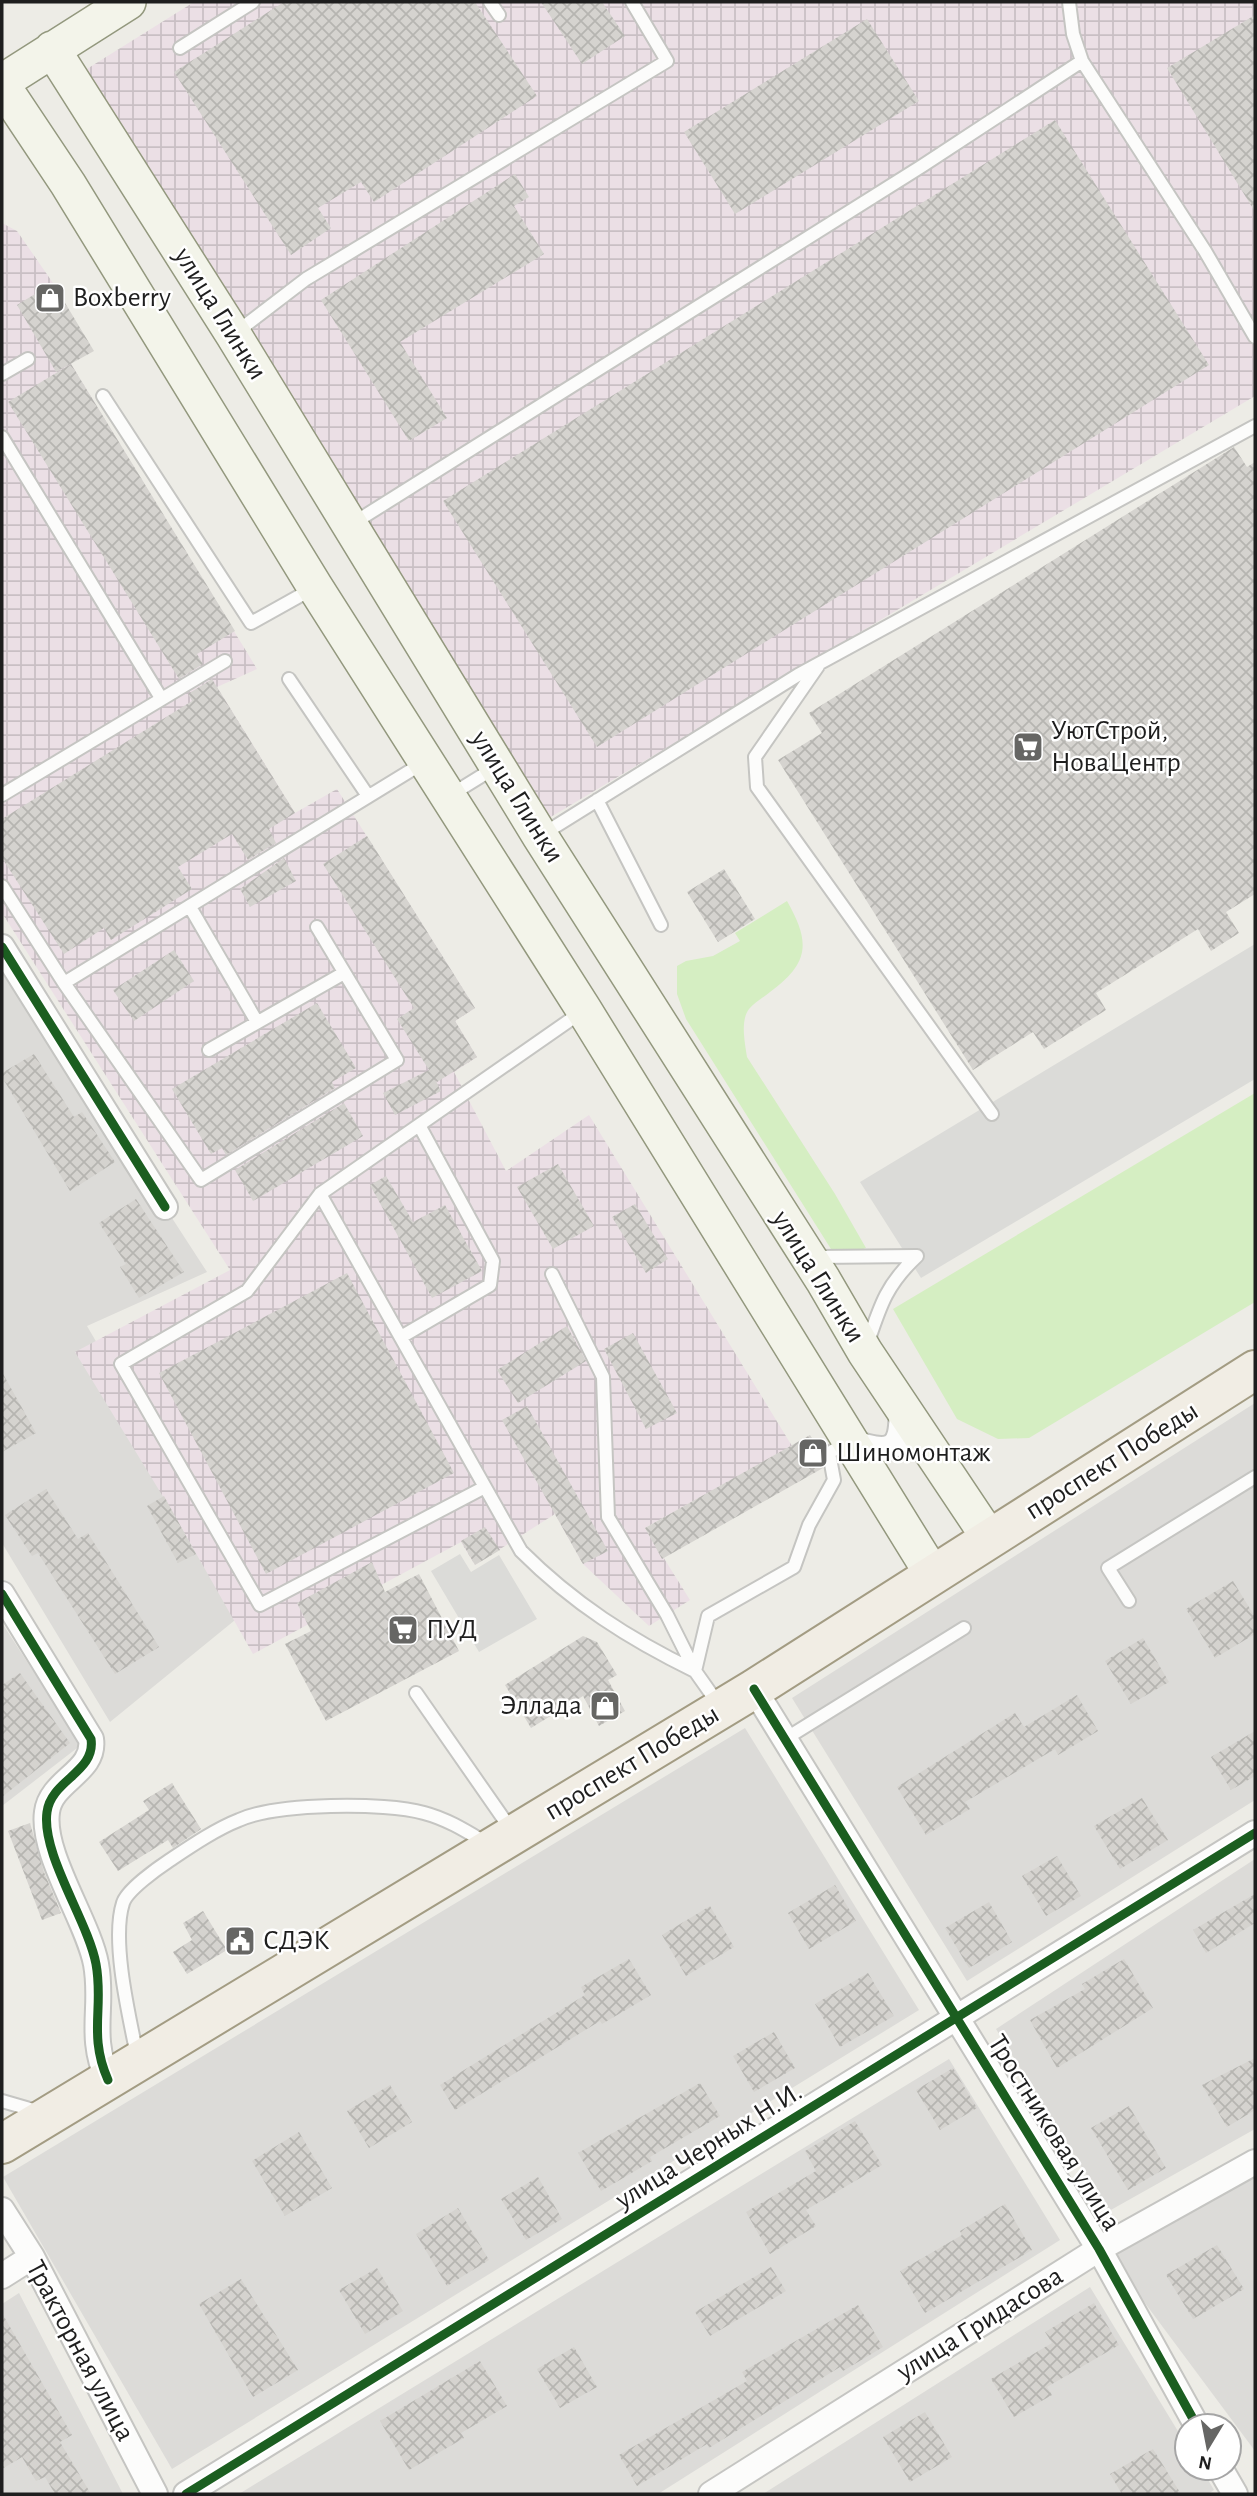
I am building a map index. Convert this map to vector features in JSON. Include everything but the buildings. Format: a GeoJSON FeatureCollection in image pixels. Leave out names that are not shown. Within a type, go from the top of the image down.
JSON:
{"type":"FeatureCollection","features":[{"type":"Feature","properties":{"kind":"main road","name":"улица Глинки"},"geometry":{"type":"LineString","coordinates":[[109,7],[2,83],[68,184],[315,587],[584,1010],[933,1575]]}},
{"type":"Feature","properties":{"kind":"main road","name":"улица Глинки"},"geometry":{"type":"LineString","coordinates":[[52,49],[233,334],[540,836],[864,1352],[990,1539]]}},
{"type":"Feature","properties":{"kind":"main road","name":"проспект Победы"},"geometry":{"type":"LineString","coordinates":[[2,2144],[754,1689],[1255,1370]]}},
{"type":"Feature","properties":{"kind":"street"},"geometry":{"type":"LineString","coordinates":[[2,947],[165,1207]]}},
{"type":"Feature","properties":{"kind":"street"},"geometry":{"type":"LineString","coordinates":[[849,1441],[876,1450],[888,1450],[898,1442],[903,1431],[901,1408]]}},
{"type":"Feature","properties":{"kind":"street"},"geometry":{"type":"LineString","coordinates":[[2,1594],[91,1739],[93,1751],[86,1763],[56,1791],[47,1812],[48,1837],[96,1964],[98,2057],[124,2071]]}},
{"type":"Feature","properties":{"kind":"street","name":"Тростниковая улица"},"geometry":{"type":"LineString","coordinates":[[754,1689],[1099,2249],[1189,2412]]}},
{"type":"Feature","properties":{"kind":"street","name":"улица Черных Н.И."},"geometry":{"type":"LineString","coordinates":[[186,2494],[958,2020],[1255,1833]]}},
{"type":"Feature","properties":{"kind":"street","name":"улица Гридасова"},"geometry":{"type":"LineString","coordinates":[[710,2494],[1099,2249],[1255,2162]]}},
{"type":"Feature","properties":{"kind":"street","name":"Тракторная улица"},"geometry":{"type":"LineString","coordinates":[[2,2210],[32,2257],[155,2494]]}},
{"type":"Feature","properties":{"kind":"street"},"geometry":{"type":"LineString","coordinates":[[2,2276],[32,2257]]}},
{"type":"Feature","properties":{"kind":"lane"},"geometry":{"type":"LineString","coordinates":[[180,48],[253,2]]}},
{"type":"Feature","properties":{"kind":"lane"},"geometry":{"type":"LineString","coordinates":[[490,2],[499,15]]}},
{"type":"Feature","properties":{"kind":"lane"},"geometry":{"type":"LineString","coordinates":[[233,334],[306,279],[667,61],[632,2]]}},
{"type":"Feature","properties":{"kind":"lane"},"geometry":{"type":"LineString","coordinates":[[1069,2],[1073,34],[1082,61],[1205,251],[1255,337]]}},
{"type":"Feature","properties":{"kind":"lane"},"geometry":{"type":"LineString","coordinates":[[350,526],[922,166],[1082,61]]}},
{"type":"Feature","properties":{"kind":"lane"},"geometry":{"type":"LineString","coordinates":[[2,374],[28,359]]}},
{"type":"Feature","properties":{"kind":"lane"},"geometry":{"type":"LineString","coordinates":[[103,396],[251,623],[315,587]]}},
{"type":"Feature","properties":{"kind":"lane"},"geometry":{"type":"LineString","coordinates":[[540,836],[820,662],[1255,426]]}},
{"type":"Feature","properties":{"kind":"lane"},"geometry":{"type":"LineString","coordinates":[[2,437],[161,698]]}},
{"type":"Feature","properties":{"kind":"lane"},"geometry":{"type":"LineString","coordinates":[[2,794],[225,661]]}},
{"type":"Feature","properties":{"kind":"lane"},"geometry":{"type":"LineString","coordinates":[[820,662],[755,757],[757,787],[992,1114]]}},
{"type":"Feature","properties":{"kind":"lane"},"geometry":{"type":"LineString","coordinates":[[289,679],[368,796]]}},
{"type":"Feature","properties":{"kind":"lane"},"geometry":{"type":"LineString","coordinates":[[64,983],[427,761]]}},
{"type":"Feature","properties":{"kind":"lane"},"geometry":{"type":"LineString","coordinates":[[448,796],[498,766]]}},
{"type":"Feature","properties":{"kind":"lane"},"geometry":{"type":"LineString","coordinates":[[597,800],[662,925]]}},
{"type":"Feature","properties":{"kind":"lane"},"geometry":{"type":"LineString","coordinates":[[2,886],[64,983],[201,1180],[397,1060],[317,927]]}},
{"type":"Feature","properties":{"kind":"lane"},"geometry":{"type":"LineString","coordinates":[[190,907],[257,1022]]}},
{"type":"Feature","properties":{"kind":"lane"},"geometry":{"type":"LineString","coordinates":[[209,1050],[344,973]]}},
{"type":"Feature","properties":{"kind":"lane"},"geometry":{"type":"LineString","coordinates":[[485,1487],[260,1605],[121,1364],[247,1291],[320,1194],[584,1010]]}},
{"type":"Feature","properties":{"kind":"lane"},"geometry":{"type":"LineString","coordinates":[[401,1337],[490,1285],[494,1274],[493,1261],[419,1125]]}},
{"type":"Feature","properties":{"kind":"lane"},"geometry":{"type":"LineString","coordinates":[[320,1194],[521,1551],[568,1596],[636,1641],[695,1671]]}},
{"type":"Feature","properties":{"kind":"lane"},"geometry":{"type":"LineString","coordinates":[[798,1244],[811,1257],[917,1256],[895,1277],[887,1291],[864,1352]]}},
{"type":"Feature","properties":{"kind":"lane"},"geometry":{"type":"LineString","coordinates":[[552,1274],[603,1377],[608,1517],[667,1615],[695,1671],[722,1708]]}},
{"type":"Feature","properties":{"kind":"lane"},"geometry":{"type":"LineString","coordinates":[[695,1671],[708,1616],[783,1574],[799,1559],[809,1525],[834,1480],[829,1453],[849,1441]]}},
{"type":"Feature","properties":{"kind":"lane"},"geometry":{"type":"LineString","coordinates":[[1129,1601],[1108,1568],[1255,1477]]}},
{"type":"Feature","properties":{"kind":"lane"},"geometry":{"type":"LineString","coordinates":[[785,1739],[964,1628]]}},
{"type":"Feature","properties":{"kind":"lane"},"geometry":{"type":"LineString","coordinates":[[416,1693],[503,1841]]}},
{"type":"Feature","properties":{"kind":"lane"},"geometry":{"type":"LineString","coordinates":[[124,2071],[119,1925],[124,1899],[154,1871],[181,1852],[239,1820],[266,1812],[379,1805],[423,1812],[503,1841]]}},
{"type":"Feature","properties":{"kind":"lane"},"geometry":{"type":"LineString","coordinates":[[2,2101],[50,2115]]}},
{"type":"Feature","properties":{"kind":"shaded area"},"geometry":{"type":"Polygon","coordinates":[[[194,2],[1255,2],[1255,396],[544,821],[82,72],[194,2]]]}},
{"type":"Feature","properties":{"kind":"shaded area"},"geometry":{"type":"Polygon","coordinates":[[[2,223],[17,231],[53,283],[71,364],[257,669],[217,687],[295,813],[337,789],[475,1008],[455,1021],[477,1057],[454,1072],[506,1171],[589,1115],[792,1446],[645,1528],[690,1600],[649,1626],[583,1564],[555,1514],[475,1565],[461,1542],[253,1654],[176,1518],[75,1352],[230,1270],[2,913],[2,223]]]}},
{"type":"Feature","properties":{"kind":"shaded area"},"geometry":{"type":"Polygon","coordinates":[[[1255,944],[1255,1079],[921,1278],[860,1182],[1255,944]]]}},
{"type":"Feature","properties":{"kind":"shaded area"},"geometry":{"type":"Polygon","coordinates":[[[2,956],[207,1272],[87,1326],[251,1607],[110,1722],[2,1543],[2,956]]]}},
{"type":"Feature","properties":{"kind":"shaded area"},"geometry":{"type":"Polygon","coordinates":[[[1255,1403],[1255,1800],[967,1981],[792,1698],[1255,1403]]]}},
{"type":"Feature","properties":{"kind":"shaded area"},"geometry":{"type":"Polygon","coordinates":[[[460,1554],[471,1572],[499,1555],[537,1619],[479,1652],[431,1571],[460,1554]]]}},
{"type":"Feature","properties":{"kind":"shaded area"},"geometry":{"type":"Polygon","coordinates":[[[2,1623],[81,1745],[2,1806],[2,1623]]]}},
{"type":"Feature","properties":{"kind":"shaded area"},"geometry":{"type":"Polygon","coordinates":[[[745,1728],[919,2010],[172,2469],[3,2177],[745,1728]]]}},
{"type":"Feature","properties":{"kind":"shaded area"},"geometry":{"type":"Polygon","coordinates":[[[1255,1859],[1255,2129],[1109,2211],[996,2029],[1255,1859]]]}},
{"type":"Feature","properties":{"kind":"shaded area"},"geometry":{"type":"Polygon","coordinates":[[[949,2059],[1060,2240],[658,2494],[239,2494],[949,2059]]]}},
{"type":"Feature","properties":{"kind":"shaded area"},"geometry":{"type":"Polygon","coordinates":[[[1255,2169],[1255,2451],[1243,2435],[1243,2412],[1226,2412],[1107,2252],[1255,2169]]]}},
{"type":"Feature","properties":{"kind":"shaded area"},"geometry":{"type":"Polygon","coordinates":[[[1090,2287],[1173,2423],[1173,2482],[1209,2482],[1214,2490],[1208,2494],[763,2494],[1090,2287]]]}},
{"type":"Feature","properties":{"kind":"shaded area"},"geometry":{"type":"Polygon","coordinates":[[[19,2293],[123,2494],[2,2494],[2,2304],[19,2293]]]}},
{"type":"Feature","properties":{"kind":"green space"},"geometry":{"type":"Polygon","coordinates":[[[787,901],[800,929],[802,951],[799,962],[792,971],[746,1014],[744,1032],[747,1057],[835,1194],[866,1248],[857,1251],[831,1249],[686,1019],[677,994],[677,966],[686,961],[713,956],[740,941],[735,933],[787,901]]]}},
{"type":"Feature","properties":{"kind":"green space"},"geometry":{"type":"Polygon","coordinates":[[[1255,1093],[1255,1302],[1029,1438],[998,1439],[957,1419],[893,1309],[1255,1093]]]}},
{"type":"Feature","properties":{"kind":"cycle path"},"geometry":{"type":"LineString","coordinates":[[2,947],[165,1207]]}},
{"type":"Feature","properties":{"kind":"cycle path"},"geometry":{"type":"LineString","coordinates":[[2,1594],[91,1739],[87,1760],[50,1801],[47,1829],[58,1867],[96,1964],[99,2049],[108,2080]]}},
{"type":"Feature","properties":{"kind":"cycle path"},"geometry":{"type":"LineString","coordinates":[[754,1689],[1099,2249],[1189,2412]]}},
{"type":"Feature","properties":{"kind":"cycle path"},"geometry":{"type":"LineString","coordinates":[[186,2494],[1255,1833]]}},
{"type":"Feature","properties":{"kind":"place","name":"Boxberry"},"geometry":{"type":"Point","coordinates":[50,298]}},
{"type":"Feature","properties":{"kind":"place","name":"УютСтрой, НоваЦентр"},"geometry":{"type":"Point","coordinates":[1028,747]}},
{"type":"Feature","properties":{"kind":"place","name":"Шиномонтаж"},"geometry":{"type":"Point","coordinates":[813,1453]}},
{"type":"Feature","properties":{"kind":"place","name":"ПУД"},"geometry":{"type":"Point","coordinates":[403,1630]}},
{"type":"Feature","properties":{"kind":"place","name":"Эллада"},"geometry":{"type":"Point","coordinates":[605,1706]}},
{"type":"Feature","properties":{"kind":"place","name":"СДЭК"},"geometry":{"type":"Point","coordinates":[240,1941]}}]}
